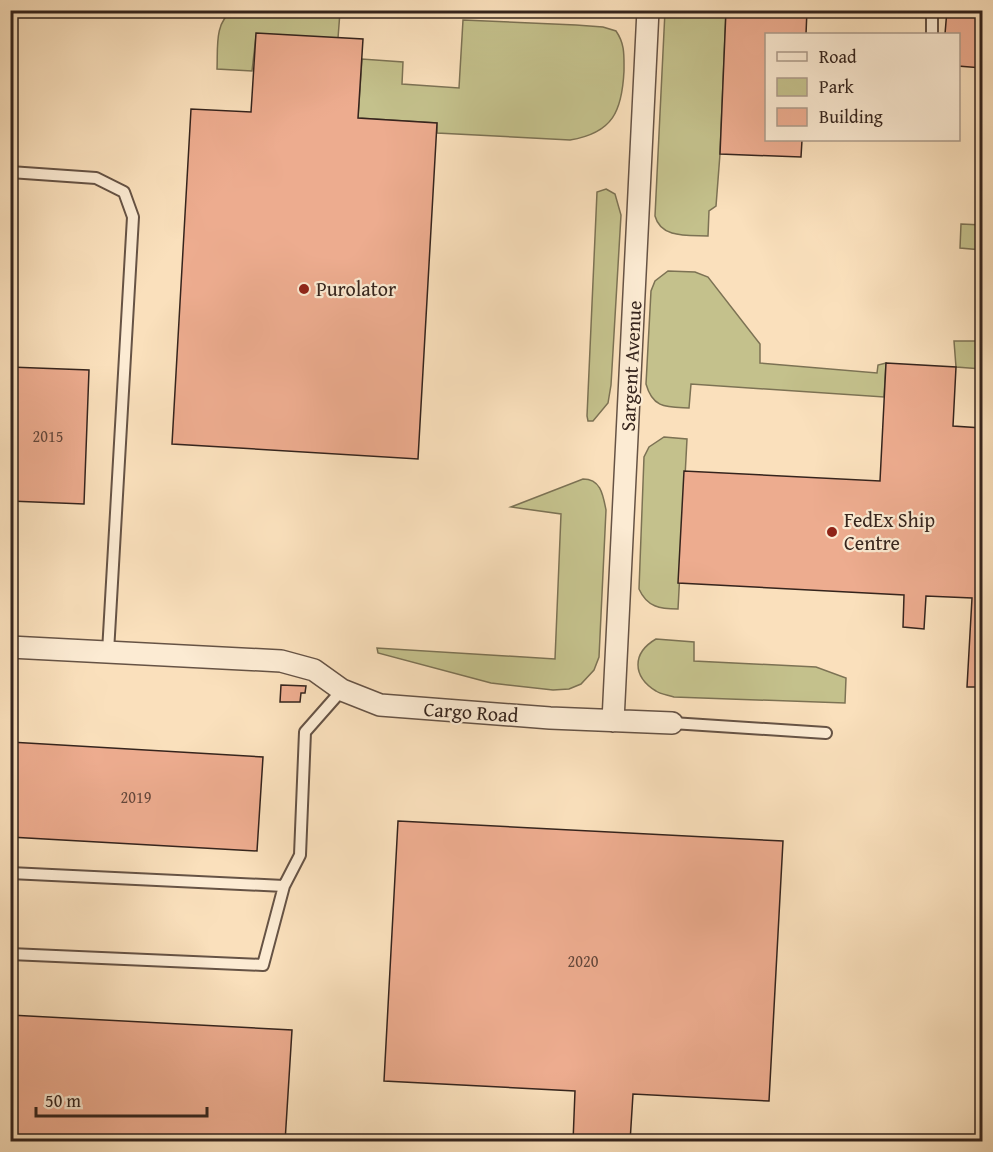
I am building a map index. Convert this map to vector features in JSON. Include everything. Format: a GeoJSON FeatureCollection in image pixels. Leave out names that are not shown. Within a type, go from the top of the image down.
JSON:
{"type":"FeatureCollection","features":[{"type":"Feature","properties":{"kind":"street","name":"Sargent Avenue"},"geometry":{"type":"LineString","coordinates":[[613,721],[648,10]]}},
{"type":"Feature","properties":{"kind":"street","name":"Cargo Road"},"geometry":{"type":"LineString","coordinates":[[10,647],[281,661],[314,670],[342,690],[380,705],[672,723]]}},
{"type":"Feature","properties":{"kind":"lane"},"geometry":{"type":"LineString","coordinates":[[932,10],[932,33]]}},
{"type":"Feature","properties":{"kind":"lane"},"geometry":{"type":"LineString","coordinates":[[10,172],[96,178],[124,192],[133,217],[108,652]]}},
{"type":"Feature","properties":{"kind":"lane"},"geometry":{"type":"LineString","coordinates":[[10,954],[263,965],[284,886],[300,855],[305,732],[342,690]]}},
{"type":"Feature","properties":{"kind":"lane"},"geometry":{"type":"LineString","coordinates":[[672,723],[826,733]]}},
{"type":"Feature","properties":{"kind":"lane"},"geometry":{"type":"LineString","coordinates":[[10,873],[284,886]]}},
{"type":"Feature","properties":{"kind":"green space"},"geometry":{"type":"Polygon","coordinates":[[[233,11],[340,12],[338,38],[256,36],[252,71],[217,69],[220,29],[227,16],[233,11]]]}},
{"type":"Feature","properties":{"kind":"green space"},"geometry":{"type":"Polygon","coordinates":[[[665,11],[726,11],[716,206],[709,211],[708,236],[669,232],[663,229],[655,216],[665,11]]]}},
{"type":"Feature","properties":{"kind":"green space"},"geometry":{"type":"Polygon","coordinates":[[[463,20],[576,25],[603,27],[616,31],[624,55],[624,71],[621,98],[612,118],[596,132],[570,140],[437,133],[437,123],[358,118],[362,59],[403,62],[402,84],[459,88],[463,20]]]}},
{"type":"Feature","properties":{"kind":"green space"},"geometry":{"type":"Polygon","coordinates":[[[606,189],[615,194],[621,215],[611,385],[608,403],[593,421],[588,421],[597,192],[606,189]]]}},
{"type":"Feature","properties":{"kind":"green space"},"geometry":{"type":"Polygon","coordinates":[[[961,224],[982,225],[982,250],[960,248],[961,224]]]}},
{"type":"Feature","properties":{"kind":"green space"},"geometry":{"type":"Polygon","coordinates":[[[982,250],[982,369],[956,367],[954,341],[979,341],[982,250]]]}},
{"type":"Feature","properties":{"kind":"green space"},"geometry":{"type":"Polygon","coordinates":[[[668,271],[695,272],[708,277],[760,344],[760,363],[877,373],[878,365],[886,363],[884,397],[691,384],[689,408],[662,405],[653,398],[646,384],[651,291],[655,281],[668,271]]]}},
{"type":"Feature","properties":{"kind":"green space"},"geometry":{"type":"Polygon","coordinates":[[[664,437],[687,439],[678,609],[655,606],[646,600],[639,589],[644,457],[649,447],[664,437]]]}},
{"type":"Feature","properties":{"kind":"green space"},"geometry":{"type":"Polygon","coordinates":[[[583,479],[594,482],[600,489],[606,510],[599,657],[594,670],[581,684],[569,689],[553,690],[491,683],[378,653],[377,648],[555,659],[561,514],[511,507],[583,479]]]}},
{"type":"Feature","properties":{"kind":"green space"},"geometry":{"type":"Polygon","coordinates":[[[656,639],[694,642],[694,661],[816,667],[846,678],[845,703],[674,697],[662,694],[642,679],[638,665],[642,651],[656,639]]]}},
{"type":"Feature","properties":{"kind":"building"},"geometry":{"type":"Polygon","coordinates":[[[726,10],[807,10],[806,33],[765,33],[765,141],[802,141],[801,157],[720,154],[726,10]]]}},
{"type":"Feature","properties":{"kind":"building"},"geometry":{"type":"Polygon","coordinates":[[[947,10],[982,12],[982,68],[960,66],[960,33],[945,33],[947,10]]]}},
{"type":"Feature","properties":{"kind":"building","name":"Purolator"},"geometry":{"type":"Polygon","coordinates":[[[256,33],[363,39],[358,118],[437,123],[418,459],[172,444],[191,109],[251,112],[256,33]]]}},
{"type":"Feature","properties":{"kind":"building","name":"FedEx Ship Centre"},"geometry":{"type":"Polygon","coordinates":[[[886,363],[956,367],[953,426],[982,428],[982,687],[967,687],[972,598],[926,596],[924,629],[903,627],[904,595],[678,583],[684,471],[880,481],[886,363]]]}},
{"type":"Feature","properties":{"kind":"building"},"geometry":{"type":"Polygon","coordinates":[[[10,367],[89,370],[84,504],[10,501],[10,367]]]}},
{"type":"Feature","properties":{"kind":"building"},"geometry":{"type":"Polygon","coordinates":[[[281,685],[306,686],[305,693],[301,693],[300,702],[280,702],[281,685]]]}},
{"type":"Feature","properties":{"kind":"building"},"geometry":{"type":"Polygon","coordinates":[[[10,742],[263,757],[257,851],[10,837],[10,742]]]}},
{"type":"Feature","properties":{"kind":"building"},"geometry":{"type":"Polygon","coordinates":[[[398,821],[783,841],[769,1101],[633,1094],[630,1142],[573,1142],[575,1091],[384,1081],[398,821]]]}},
{"type":"Feature","properties":{"kind":"building"},"geometry":{"type":"Polygon","coordinates":[[[10,1015],[292,1030],[285,1142],[10,1141],[10,1015]]]}},
{"type":"Feature","properties":{"kind":"place","name":"Purolator"},"geometry":{"type":"Point","coordinates":[304,289]}},
{"type":"Feature","properties":{"kind":"place","name":"FedEx Ship Centre"},"geometry":{"type":"Point","coordinates":[832,532]}}]}
